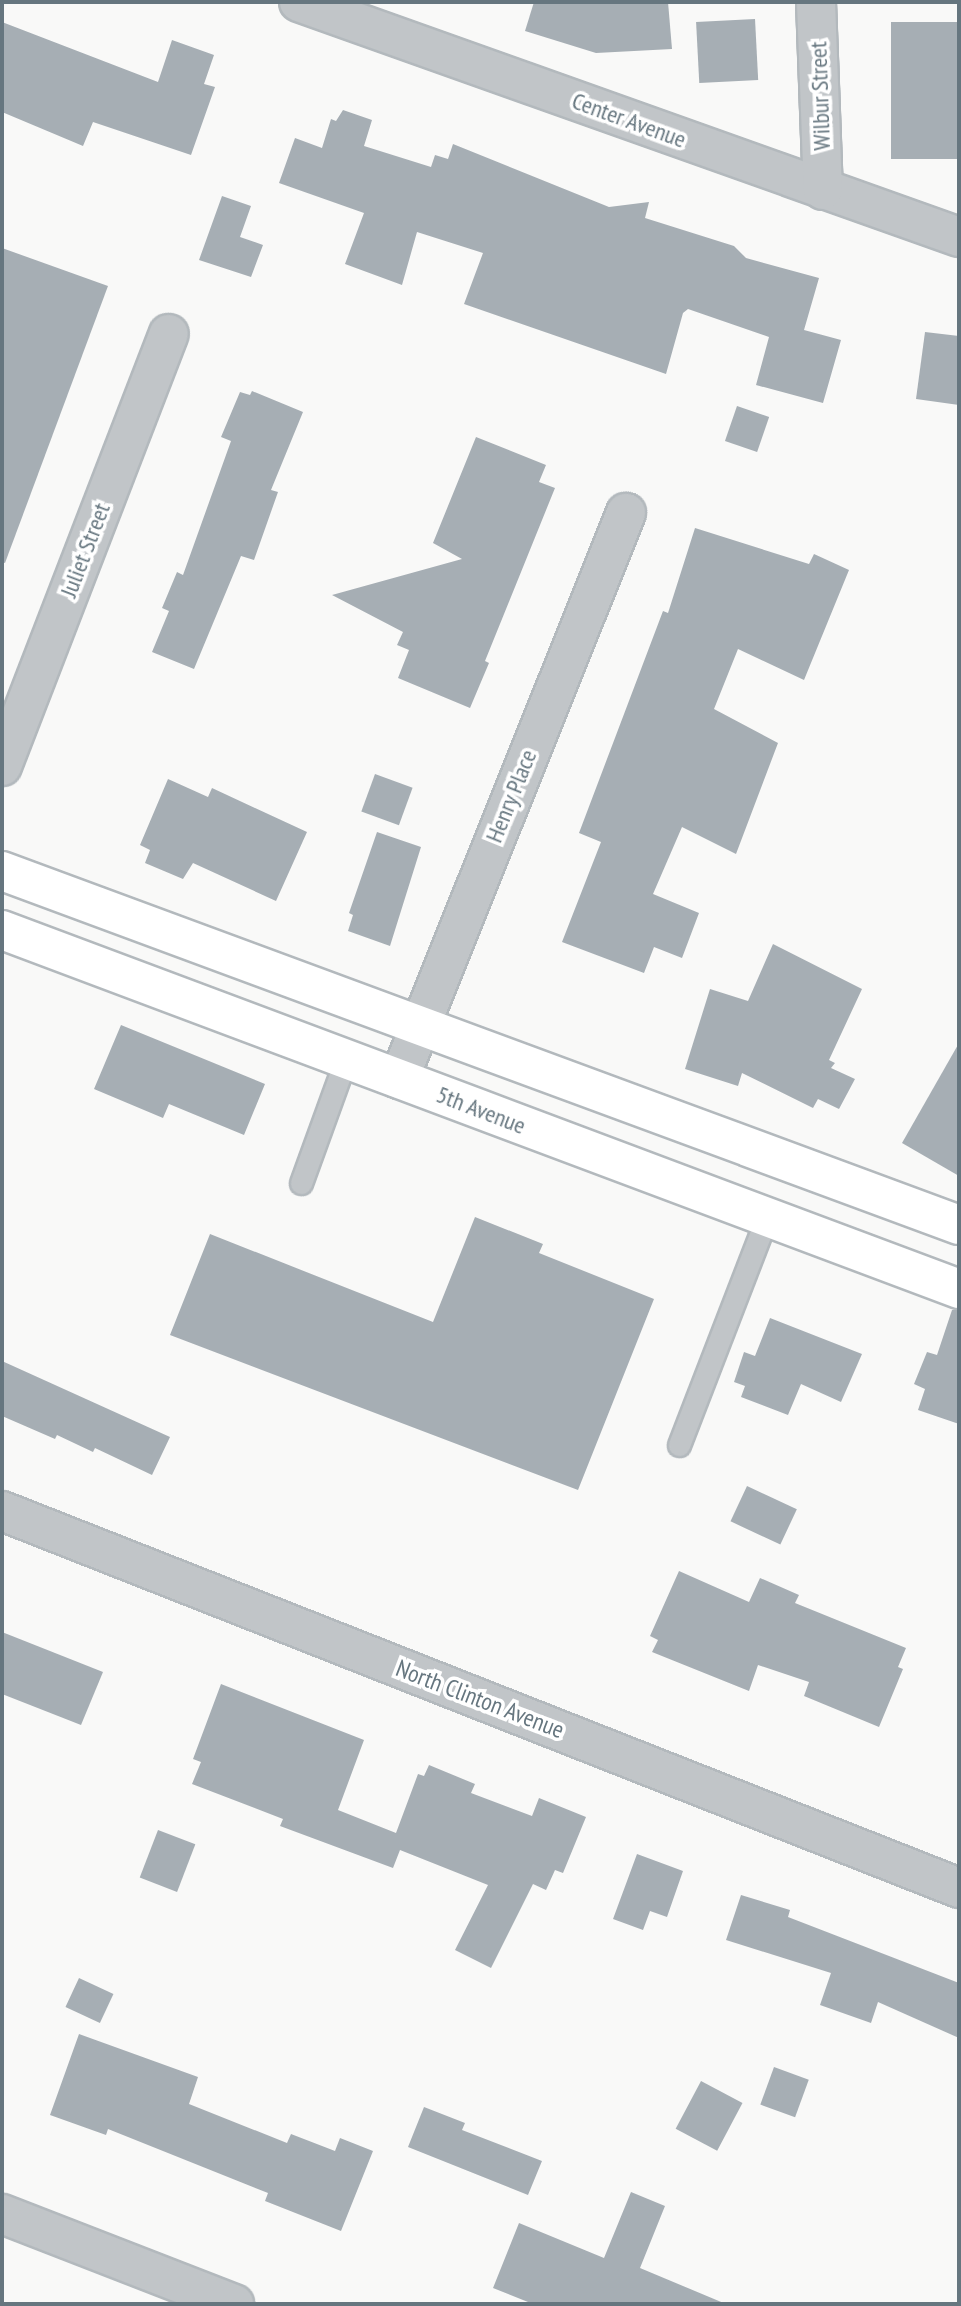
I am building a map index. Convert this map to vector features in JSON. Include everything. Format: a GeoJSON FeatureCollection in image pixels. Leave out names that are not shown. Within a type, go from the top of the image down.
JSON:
{"type":"FeatureCollection","features":[{"type":"Feature","properties":{"kind":"main road"},"geometry":{"type":"LineString","coordinates":[[2,871],[959,1225]]}},
{"type":"Feature","properties":{"kind":"main road","name":"5th Avenue"},"geometry":{"type":"LineString","coordinates":[[2,930],[959,1289]]}},
{"type":"Feature","properties":{"kind":"street","name":"Center Avenue"},"geometry":{"type":"LineString","coordinates":[[299,2],[959,237]]}},
{"type":"Feature","properties":{"kind":"street","name":"Wilbur Street"},"geometry":{"type":"LineString","coordinates":[[816,2],[823,190]]}},
{"type":"Feature","properties":{"kind":"street","name":"Juliet Street"},"geometry":{"type":"LineString","coordinates":[[2,766],[169,334]]}},
{"type":"Feature","properties":{"kind":"street","name":"Henry Place"},"geometry":{"type":"LineString","coordinates":[[399,1079],[625,513]]}},
{"type":"Feature","properties":{"kind":"street","name":"North Clinton Avenue"},"geometry":{"type":"LineString","coordinates":[[2,1511],[959,1888]]}},
{"type":"Feature","properties":{"kind":"street"},"geometry":{"type":"LineString","coordinates":[[2,2214],[234,2304]]}},
{"type":"Feature","properties":{"kind":"lane"},"geometry":{"type":"LineString","coordinates":[[301,1184],[346,1059]]}},
{"type":"Feature","properties":{"kind":"lane"},"geometry":{"type":"LineString","coordinates":[[679,1446],[767,1217]]}},
{"type":"Feature","properties":{"kind":"building"},"geometry":{"type":"Polygon","coordinates":[[[534,2],[668,2],[672,49],[596,53],[525,31],[534,2]]]}},
{"type":"Feature","properties":{"kind":"building"},"geometry":{"type":"Polygon","coordinates":[[[755,19],[758,80],[699,83],[696,22],[755,19]]]}},
{"type":"Feature","properties":{"kind":"building"},"geometry":{"type":"Polygon","coordinates":[[[2,22],[158,82],[172,40],[214,55],[204,84],[215,87],[191,155],[93,122],[83,146],[2,112],[2,22]]]}},
{"type":"Feature","properties":{"kind":"building"},"geometry":{"type":"Polygon","coordinates":[[[891,22],[959,22],[959,159],[891,159],[891,22]]]}},
{"type":"Feature","properties":{"kind":"building"},"geometry":{"type":"Polygon","coordinates":[[[343,110],[372,120],[364,146],[431,167],[435,155],[448,159],[453,144],[609,207],[649,202],[645,218],[734,246],[746,258],[819,278],[804,330],[841,340],[823,403],[756,385],[769,337],[688,309],[683,313],[666,374],[464,304],[483,253],[417,232],[402,285],[345,264],[364,213],[279,183],[295,138],[322,148],[331,119],[336,121],[343,110]]]}},
{"type":"Feature","properties":{"kind":"building"},"geometry":{"type":"Polygon","coordinates":[[[222,196],[251,206],[240,237],[263,245],[251,277],[199,260],[222,196]]]}},
{"type":"Feature","properties":{"kind":"building"},"geometry":{"type":"Polygon","coordinates":[[[2,248],[108,286],[5,563],[2,562],[2,248]]]}},
{"type":"Feature","properties":{"kind":"building"},"geometry":{"type":"Polygon","coordinates":[[[925,332],[959,336],[959,405],[916,399],[925,332]]]}},
{"type":"Feature","properties":{"kind":"building"},"geometry":{"type":"Polygon","coordinates":[[[252,391],[303,412],[271,490],[278,492],[254,560],[241,556],[194,669],[152,652],[169,611],[162,608],[177,572],[183,575],[231,441],[221,437],[240,392],[250,395],[252,391]]]}},
{"type":"Feature","properties":{"kind":"building"},"geometry":{"type":"Polygon","coordinates":[[[737,406],[769,417],[757,452],[725,441],[737,406]]]}},
{"type":"Feature","properties":{"kind":"building"},"geometry":{"type":"Polygon","coordinates":[[[476,437],[546,465],[539,482],[555,488],[485,661],[489,663],[470,708],[398,678],[409,650],[397,645],[403,632],[332,595],[462,559],[433,543],[476,437]]]}},
{"type":"Feature","properties":{"kind":"building"},"geometry":{"type":"Polygon","coordinates":[[[695,528],[809,564],[814,554],[849,570],[804,680],[738,649],[714,709],[778,743],[736,854],[682,827],[653,894],[699,913],[682,958],[654,947],[644,973],[562,942],[601,842],[579,833],[663,611],[668,613],[695,528]]]}},
{"type":"Feature","properties":{"kind":"building"},"geometry":{"type":"Polygon","coordinates":[[[375,774],[413,788],[399,825],[361,812],[375,774]]]}},
{"type":"Feature","properties":{"kind":"building"},"geometry":{"type":"Polygon","coordinates":[[[168,779],[208,797],[212,788],[307,832],[276,901],[193,863],[183,879],[145,863],[150,850],[140,845],[168,779]]]}},
{"type":"Feature","properties":{"kind":"building"},"geometry":{"type":"Polygon","coordinates":[[[377,832],[421,847],[390,946],[348,931],[353,915],[349,913],[377,832]]]}},
{"type":"Feature","properties":{"kind":"building"},"geometry":{"type":"Polygon","coordinates":[[[773,944],[862,989],[829,1060],[835,1063],[831,1068],[855,1079],[839,1109],[818,1099],[813,1108],[742,1073],[738,1086],[685,1069],[710,989],[748,1001],[773,944]]]}},
{"type":"Feature","properties":{"kind":"building"},"geometry":{"type":"Polygon","coordinates":[[[121,1025],[265,1084],[244,1135],[169,1104],[163,1118],[94,1089],[121,1025]]]}},
{"type":"Feature","properties":{"kind":"building"},"geometry":{"type":"Polygon","coordinates":[[[959,1043],[959,1176],[902,1143],[959,1043]]]}},
{"type":"Feature","properties":{"kind":"building"},"geometry":{"type":"Polygon","coordinates":[[[475,1217],[543,1244],[539,1253],[654,1299],[578,1490],[170,1335],[210,1234],[433,1322],[475,1217]]]}},
{"type":"Feature","properties":{"kind":"building"},"geometry":{"type":"Polygon","coordinates":[[[952,1310],[959,1310],[959,1424],[918,1410],[925,1389],[914,1384],[927,1352],[937,1355],[952,1310]]]}},
{"type":"Feature","properties":{"kind":"building"},"geometry":{"type":"Polygon","coordinates":[[[770,1318],[862,1354],[841,1402],[801,1384],[788,1415],[741,1397],[745,1386],[734,1382],[744,1352],[755,1356],[770,1318]]]}},
{"type":"Feature","properties":{"kind":"building"},"geometry":{"type":"Polygon","coordinates":[[[2,1361],[170,1437],[152,1475],[95,1448],[93,1452],[57,1435],[55,1439],[2,1416],[2,1361]]]}},
{"type":"Feature","properties":{"kind":"building"},"geometry":{"type":"Polygon","coordinates":[[[747,1486],[797,1509],[780,1545],[731,1521],[747,1486]]]}},
{"type":"Feature","properties":{"kind":"building"},"geometry":{"type":"Polygon","coordinates":[[[679,1571],[749,1602],[760,1578],[799,1595],[795,1603],[906,1648],[898,1667],[903,1669],[879,1727],[804,1696],[809,1682],[758,1665],[749,1691],[652,1652],[658,1640],[650,1636],[679,1571]]]}},
{"type":"Feature","properties":{"kind":"building"},"geometry":{"type":"Polygon","coordinates":[[[2,1632],[103,1672],[81,1725],[2,1694],[2,1632]]]}},
{"type":"Feature","properties":{"kind":"building"},"geometry":{"type":"Polygon","coordinates":[[[221,1684],[364,1740],[338,1810],[396,1833],[418,1774],[424,1776],[429,1765],[475,1784],[471,1793],[532,1816],[539,1798],[586,1817],[563,1873],[555,1870],[546,1890],[533,1884],[491,1968],[455,1950],[488,1885],[400,1850],[393,1868],[280,1826],[283,1819],[192,1784],[201,1762],[193,1759],[221,1684]]]}},
{"type":"Feature","properties":{"kind":"building"},"geometry":{"type":"Polygon","coordinates":[[[158,1830],[195,1844],[177,1892],[140,1878],[158,1830]]]}},
{"type":"Feature","properties":{"kind":"building"},"geometry":{"type":"Polygon","coordinates":[[[637,1854],[683,1871],[667,1917],[650,1911],[643,1930],[613,1919],[637,1854]]]}},
{"type":"Feature","properties":{"kind":"building"},"geometry":{"type":"Polygon","coordinates":[[[741,1895],[790,1910],[788,1917],[959,1983],[959,2038],[878,2002],[871,2023],[820,2005],[831,1973],[726,1940],[741,1895]]]}},
{"type":"Feature","properties":{"kind":"building"},"geometry":{"type":"Polygon","coordinates":[[[79,1978],[113,1994],[100,2023],[65,2007],[79,1978]]]}},
{"type":"Feature","properties":{"kind":"building"},"geometry":{"type":"Polygon","coordinates":[[[79,2034],[198,2077],[189,2104],[287,2143],[291,2134],[335,2151],[340,2138],[373,2151],[341,2231],[265,2201],[268,2193],[108,2129],[106,2135],[50,2115],[79,2034]]]}},
{"type":"Feature","properties":{"kind":"building"},"geometry":{"type":"Polygon","coordinates":[[[774,2067],[809,2080],[795,2117],[760,2105],[774,2067]]]}},
{"type":"Feature","properties":{"kind":"building"},"geometry":{"type":"Polygon","coordinates":[[[701,2081],[742,2103],[717,2151],[676,2129],[701,2081]]]}},
{"type":"Feature","properties":{"kind":"building"},"geometry":{"type":"Polygon","coordinates":[[[424,2107],[465,2123],[462,2130],[542,2161],[528,2195],[408,2147],[424,2107]]]}},
{"type":"Feature","properties":{"kind":"building"},"geometry":{"type":"Polygon","coordinates":[[[631,2192],[665,2206],[640,2268],[726,2304],[533,2304],[493,2288],[519,2223],[604,2258],[631,2192]]]}}]}
